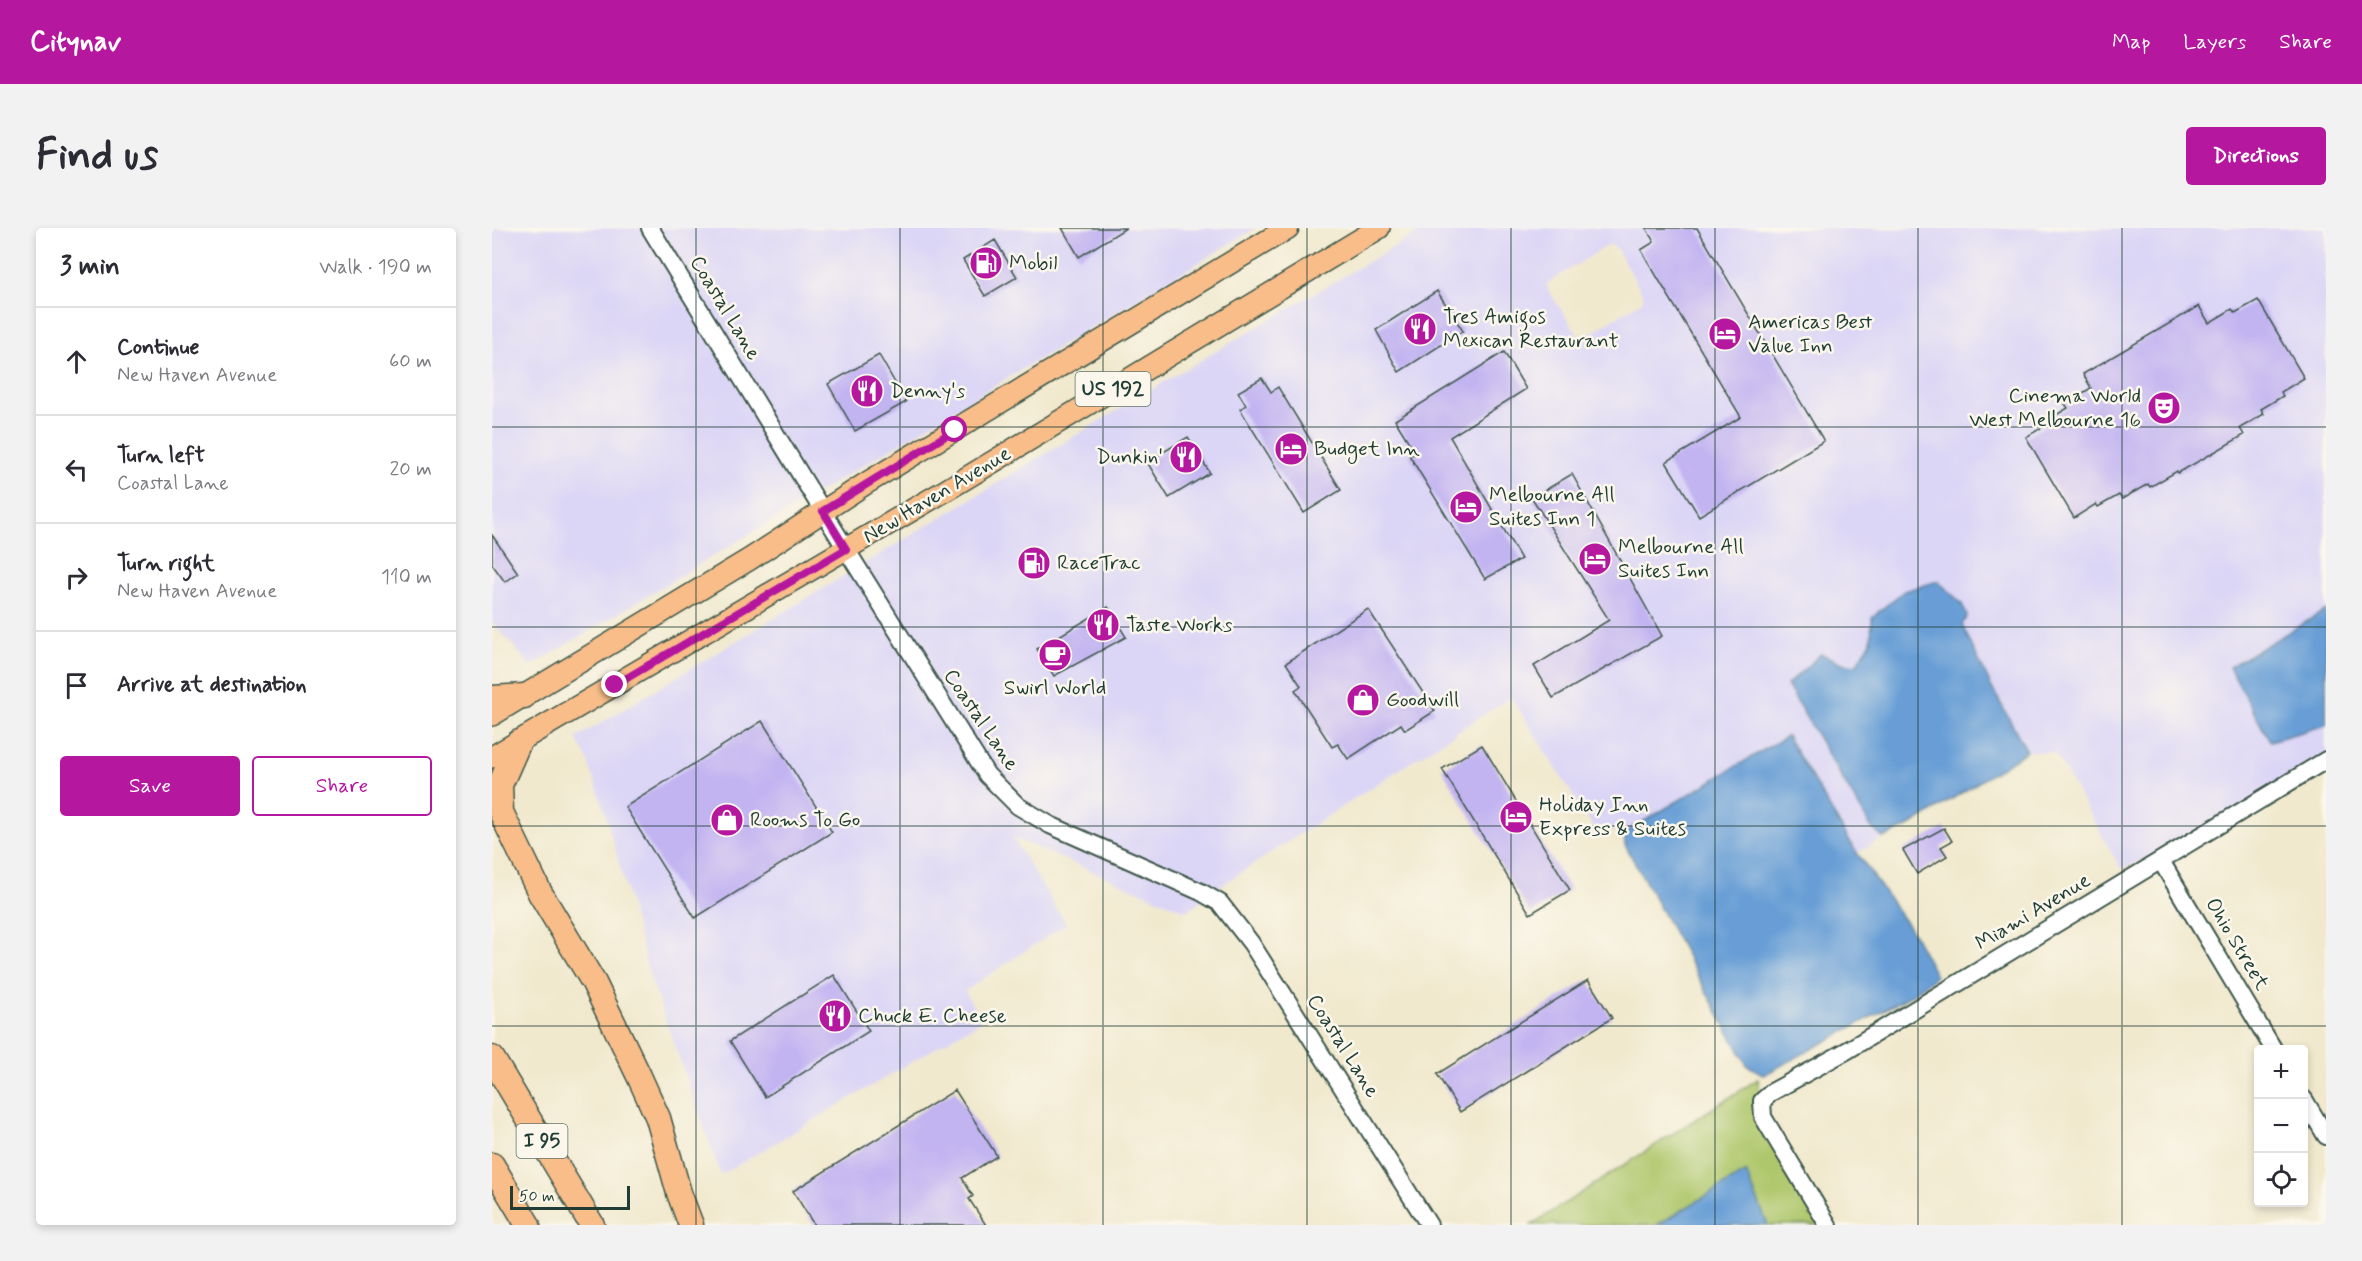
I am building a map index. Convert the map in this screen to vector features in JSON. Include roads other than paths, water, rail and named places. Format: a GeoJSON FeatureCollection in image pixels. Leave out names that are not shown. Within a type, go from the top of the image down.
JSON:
{"type":"FeatureCollection","features":[{"type":"Feature","properties":{"kind":"highway"},"geometry":{"type":"LineString","coordinates":[[492,698],[524,696]]}},
{"type":"Feature","properties":{"kind":"highway"},"geometry":{"type":"LineString","coordinates":[[519,742],[501,785],[501,812],[540,893],[594,983],[639,1076],[658,1118],[691,1225]]}},
{"type":"Feature","properties":{"kind":"highway"},"geometry":{"type":"LineString","coordinates":[[492,830],[511,861],[540,893]]}},
{"type":"Feature","properties":{"kind":"highway","name":"I 95"},"geometry":{"type":"LineString","coordinates":[[492,1058],[592,1225]]}},
{"type":"Feature","properties":{"kind":"highway","name":"I 95"},"geometry":{"type":"LineString","coordinates":[[492,1165],[528,1225]]}},
{"type":"Feature","properties":{"kind":"main road","name":"US 192"},"geometry":{"type":"LineString","coordinates":[[492,715],[1288,228]]}},
{"type":"Feature","properties":{"kind":"main road","name":"New Haven Avenue"},"geometry":{"type":"LineString","coordinates":[[492,757],[846,549],[1379,228]]}},
{"type":"Feature","properties":{"kind":"street","name":"Coastal Lane"},"geometry":{"type":"LineString","coordinates":[[650,228],[987,775],[1018,806],[1050,825],[1201,892],[1220,903],[1251,943],[1429,1225]]}},
{"type":"Feature","properties":{"kind":"street","name":"Miami Avenue"},"geometry":{"type":"LineString","coordinates":[[1828,1225],[1763,1117],[1762,1101],[1772,1092],[1848,1050],[2326,760]]}},
{"type":"Feature","properties":{"kind":"street","name":"Ohio Street"},"geometry":{"type":"LineString","coordinates":[[2161,861],[2271,1045]]}},
{"type":"Feature","properties":{"kind":"street"},"geometry":{"type":"LineString","coordinates":[[2308,1106],[2326,1136]]}},
{"type":"Feature","properties":{"kind":"water"},"geometry":{"type":"Polygon","coordinates":[[[1938,581],[1962,604],[1967,616],[1962,625],[1991,686],[2027,751],[1910,826],[1883,838],[1871,827],[1787,685],[1821,654],[1842,663],[1856,665],[1871,642],[1872,617],[1904,591],[1938,581]]]}},
{"type":"Feature","properties":{"kind":"water"},"geometry":{"type":"Polygon","coordinates":[[[2326,610],[2326,725],[2270,741],[2229,667],[2326,610]]]}},
{"type":"Feature","properties":{"kind":"water"},"geometry":{"type":"Polygon","coordinates":[[[1787,736],[1853,847],[1913,933],[1936,976],[1910,996],[1764,1075],[1747,1065],[1625,845],[1624,833],[1787,736]]]}},
{"type":"Feature","properties":{"kind":"water"},"geometry":{"type":"Polygon","coordinates":[[[1746,1172],[1768,1225],[1657,1225],[1746,1172]]]}},
{"type":"Feature","properties":{"kind":"place","name":"Mobil"},"geometry":{"type":"Point","coordinates":[986,263]}},
{"type":"Feature","properties":{"kind":"place","name":"Tres Amigos Mexican Restaurant"},"geometry":{"type":"Point","coordinates":[1420,329]}},
{"type":"Feature","properties":{"kind":"place","name":"Americas Best Value Inn"},"geometry":{"type":"Point","coordinates":[1725,334]}},
{"type":"Feature","properties":{"kind":"place","name":"Denny's"},"geometry":{"type":"Point","coordinates":[867,391]}},
{"type":"Feature","properties":{"kind":"place","name":"Cinema World West Melbourne 16"},"geometry":{"type":"Point","coordinates":[2164,408]}},
{"type":"Feature","properties":{"kind":"place","name":"Budget Inn"},"geometry":{"type":"Point","coordinates":[1291,449]}},
{"type":"Feature","properties":{"kind":"place","name":"Dunkin'"},"geometry":{"type":"Point","coordinates":[1186,457]}},
{"type":"Feature","properties":{"kind":"place","name":"Melbourne All Suites Inn 1"},"geometry":{"type":"Point","coordinates":[1466,507]}},
{"type":"Feature","properties":{"kind":"place","name":"Melbourne All Suites Inn"},"geometry":{"type":"Point","coordinates":[1595,559]}},
{"type":"Feature","properties":{"kind":"place","name":"RaceTrac"},"geometry":{"type":"Point","coordinates":[1034,563]}},
{"type":"Feature","properties":{"kind":"place","name":"Taste Works"},"geometry":{"type":"Point","coordinates":[1103,625]}},
{"type":"Feature","properties":{"kind":"place","name":"Swirl World"},"geometry":{"type":"Point","coordinates":[1055,655]}},
{"type":"Feature","properties":{"kind":"place","name":"Goodwill"},"geometry":{"type":"Point","coordinates":[1363,700]}},
{"type":"Feature","properties":{"kind":"place","name":"Holiday Inn Express & Suites"},"geometry":{"type":"Point","coordinates":[1516,817]}},
{"type":"Feature","properties":{"kind":"place","name":"Rooms To Go"},"geometry":{"type":"Point","coordinates":[727,820]}},
{"type":"Feature","properties":{"kind":"place","name":"Chuck E. Cheese"},"geometry":{"type":"Point","coordinates":[835,1016]}}]}
